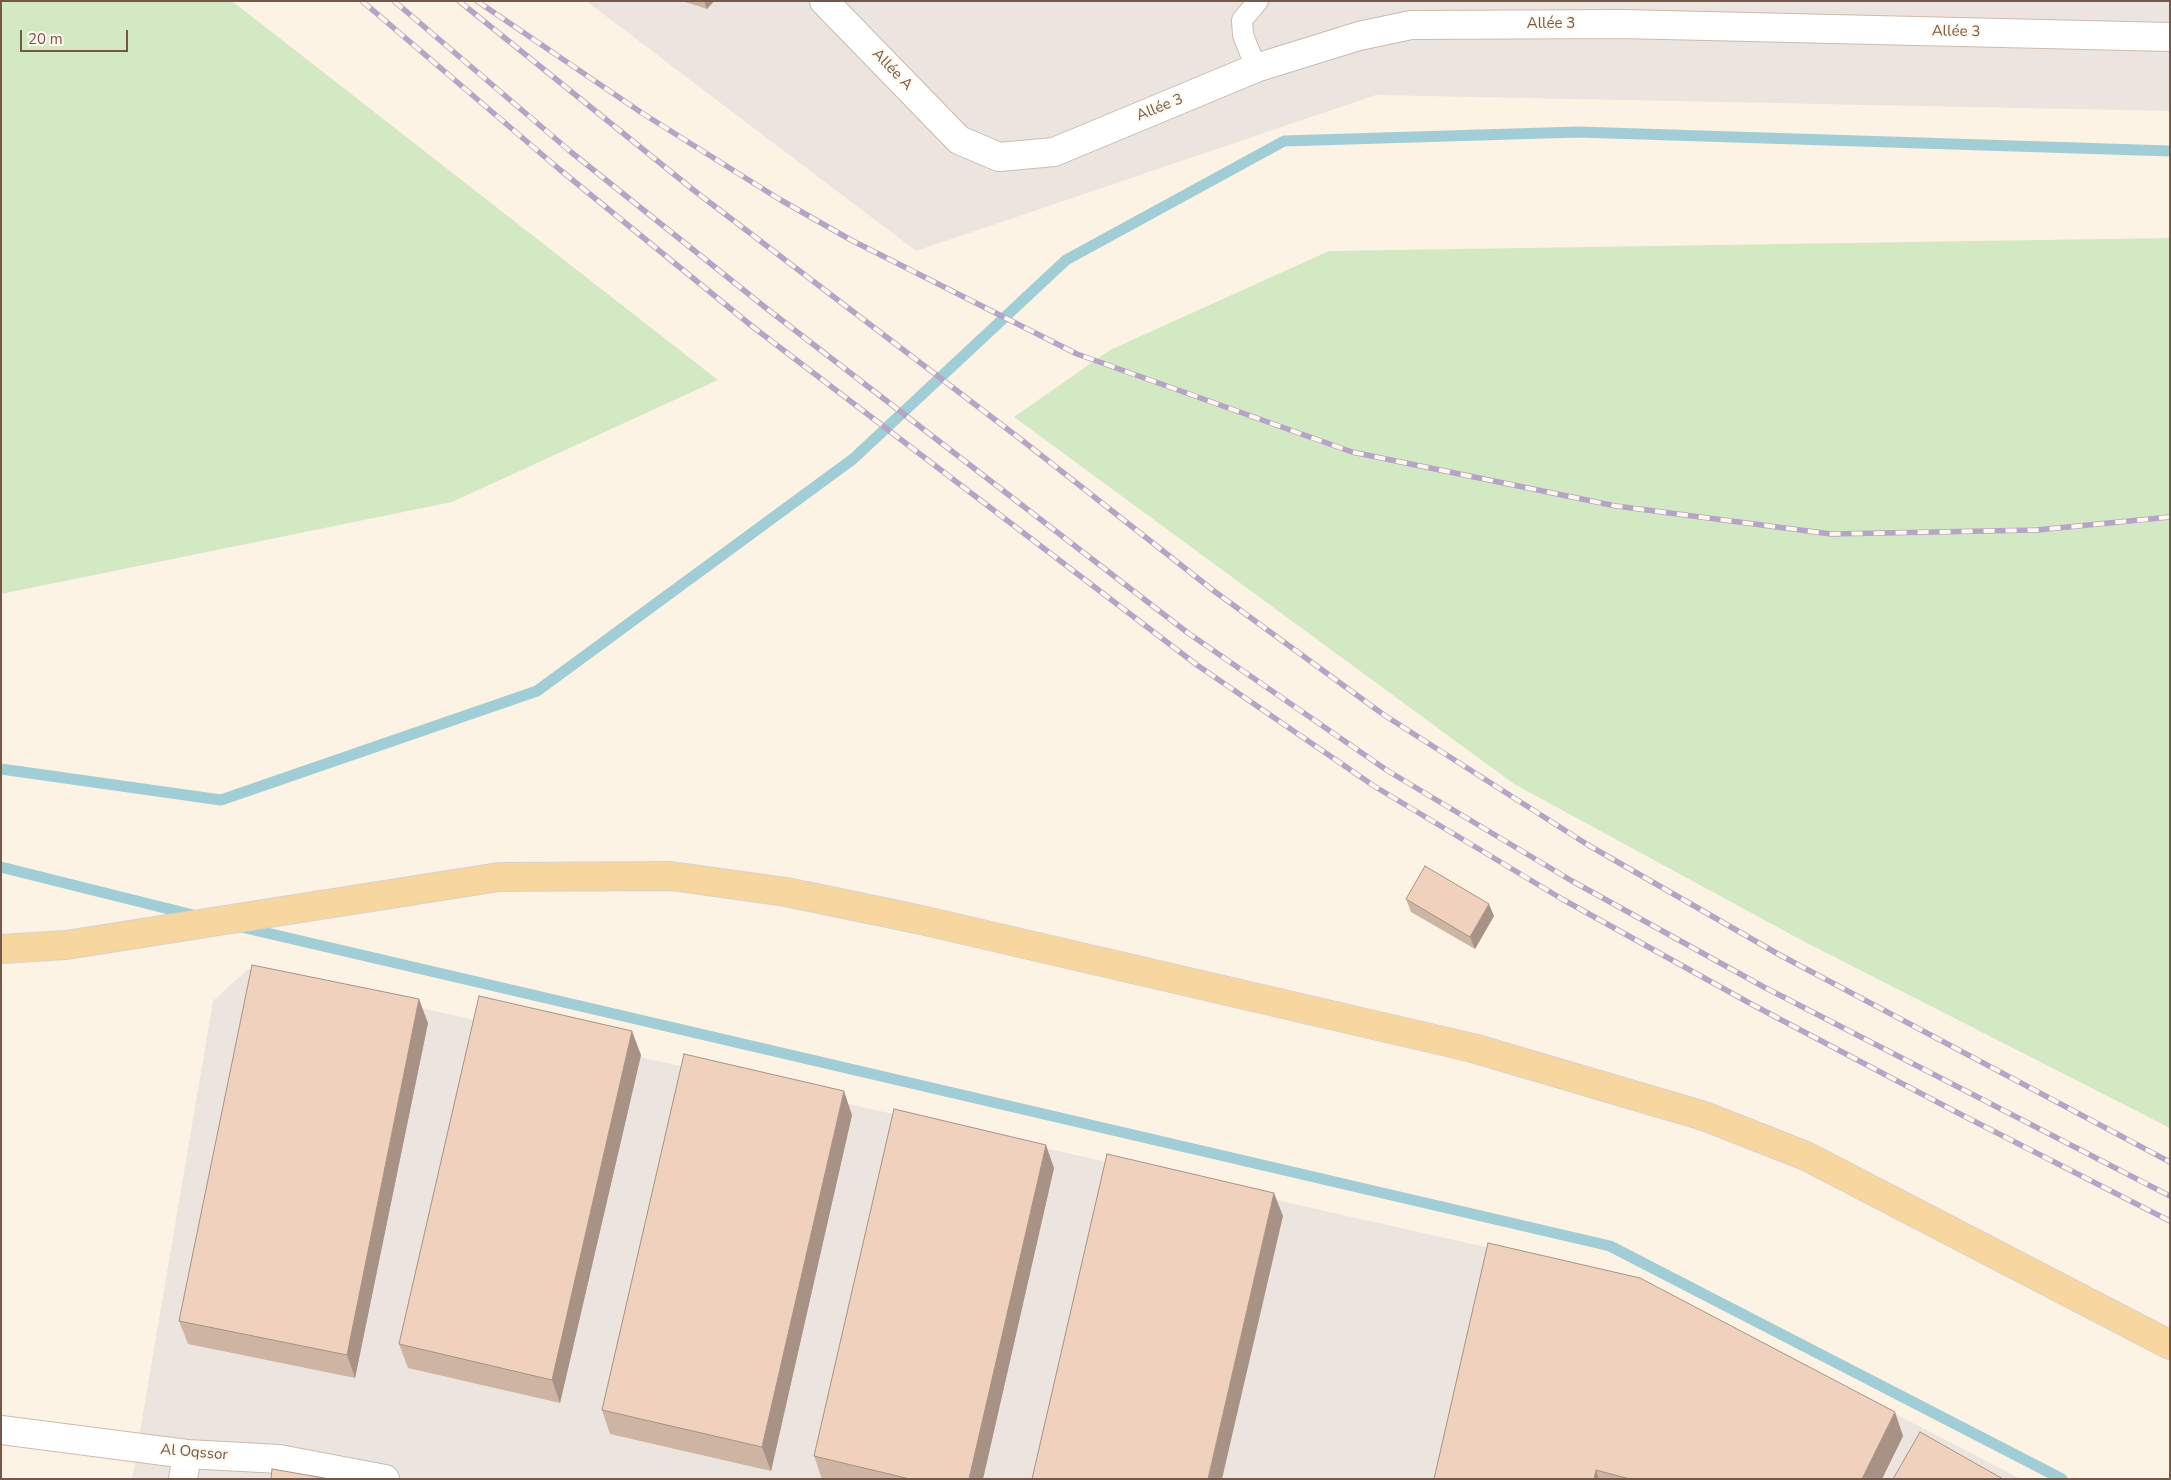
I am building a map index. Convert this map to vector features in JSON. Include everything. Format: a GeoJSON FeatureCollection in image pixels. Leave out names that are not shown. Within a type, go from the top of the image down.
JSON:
{"type":"FeatureCollection","features":[{"type":"Feature","properties":{"kind":"main road"},"geometry":{"type":"LineString","coordinates":[[1,949],[66,944],[499,877],[671,876],[786,892],[917,919],[1473,1048],[1704,1116],[1806,1156],[2170,1345]]}},
{"type":"Feature","properties":{"kind":"street","name":"Allée A"},"geometry":{"type":"LineString","coordinates":[[824,1],[959,140]]}},
{"type":"Feature","properties":{"kind":"street","name":"Allée 3"},"geometry":{"type":"LineString","coordinates":[[959,140],[999,157],[1054,152],[1256,68],[1359,36],[1411,25],[1622,24],[2170,37]]}},
{"type":"Feature","properties":{"kind":"street","name":"Al Oqssor"},"geometry":{"type":"LineString","coordinates":[[1,1430],[185,1466],[279,1459],[385,1479]]}},
{"type":"Feature","properties":{"kind":"lane"},"geometry":{"type":"LineString","coordinates":[[1256,68],[1243,35],[1242,20],[1258,1]]}},
{"type":"Feature","properties":{"kind":"shaded area"},"geometry":{"type":"Polygon","coordinates":[[[586,1],[2170,1],[2170,111],[1376,95],[916,251],[586,1]]]}},
{"type":"Feature","properties":{"kind":"shaded area"},"geometry":{"type":"Polygon","coordinates":[[[248,969],[1641,1282],[2021,1479],[132,1479],[213,1001],[248,969]]]}},
{"type":"Feature","properties":{"kind":"green space"},"geometry":{"type":"Polygon","coordinates":[[[1,1],[232,1],[718,380],[452,502],[1,594],[1,1]]]}},
{"type":"Feature","properties":{"kind":"green space"},"geometry":{"type":"Polygon","coordinates":[[[2170,238],[2170,1128],[1803,941],[1514,784],[1014,417],[1110,350],[1329,251],[2170,238]]]}},
{"type":"Feature","properties":{"kind":"building"},"geometry":{"type":"Polygon","coordinates":[[[1425,866],[1489,904],[1470,937],[1406,899],[1425,866]]]}},
{"type":"Feature","properties":{"kind":"building"},"geometry":{"type":"Polygon","coordinates":[[[252,965],[419,999],[347,1355],[179,1321],[252,965]]]}},
{"type":"Feature","properties":{"kind":"building"},"geometry":{"type":"Polygon","coordinates":[[[479,996],[632,1031],[552,1380],[399,1344],[479,996]]]}},
{"type":"Feature","properties":{"kind":"building"},"geometry":{"type":"Polygon","coordinates":[[[684,1054],[844,1091],[762,1447],[602,1410],[684,1054]]]}},
{"type":"Feature","properties":{"kind":"building"},"geometry":{"type":"Polygon","coordinates":[[[894,1109],[1046,1145],[969,1479],[910,1479],[814,1456],[894,1109]]]}},
{"type":"Feature","properties":{"kind":"building"},"geometry":{"type":"Polygon","coordinates":[[[1107,1154],[1274,1193],[1208,1479],[1032,1479],[1107,1154]]]}},
{"type":"Feature","properties":{"kind":"building"},"geometry":{"type":"Polygon","coordinates":[[[1488,1243],[1640,1278],[1895,1412],[1862,1479],[1630,1479],[1596,1470],[1594,1479],[1434,1479],[1488,1243]]]}},
{"type":"Feature","properties":{"kind":"building"},"geometry":{"type":"Polygon","coordinates":[[[1920,1432],[2003,1479],[1893,1479],[1920,1432]]]}},
{"type":"Feature","properties":{"kind":"building"},"geometry":{"type":"Polygon","coordinates":[[[272,1469],[330,1479],[271,1479],[272,1469]]]}},
{"type":"Feature","properties":{"kind":"waterway"},"geometry":{"type":"LineString","coordinates":[[1,769],[221,800],[537,691],[853,459],[1066,260],[1284,141],[1578,132],[2170,151]]}},
{"type":"Feature","properties":{"kind":"waterway"},"geometry":{"type":"LineString","coordinates":[[1,867],[197,916]]}},
{"type":"Feature","properties":{"kind":"waterway"},"geometry":{"type":"LineString","coordinates":[[237,926],[1610,1246],[2062,1479]]}},
{"type":"Feature","properties":{"kind":"railway"},"geometry":{"type":"LineString","coordinates":[[362,1],[559,169],[753,327],[1197,665],[1374,786],[1562,899],[1753,1005],[1960,1114],[2170,1221]]}},
{"type":"Feature","properties":{"kind":"railway"},"geometry":{"type":"LineString","coordinates":[[394,1],[571,152],[766,308],[1188,633],[1388,771],[1572,881],[1762,986],[2170,1196]]}},
{"type":"Feature","properties":{"kind":"railway"},"geometry":{"type":"LineString","coordinates":[[459,1],[696,192],[1023,441],[1214,591],[1384,715],[1588,845],[1778,954],[2170,1162]]}},
{"type":"Feature","properties":{"kind":"railway"},"geometry":{"type":"LineString","coordinates":[[477,1],[642,113],[779,199],[851,240],[1077,354],[1352,452],[1616,506],[1831,534],[2037,530],[2170,517]]}}]}
